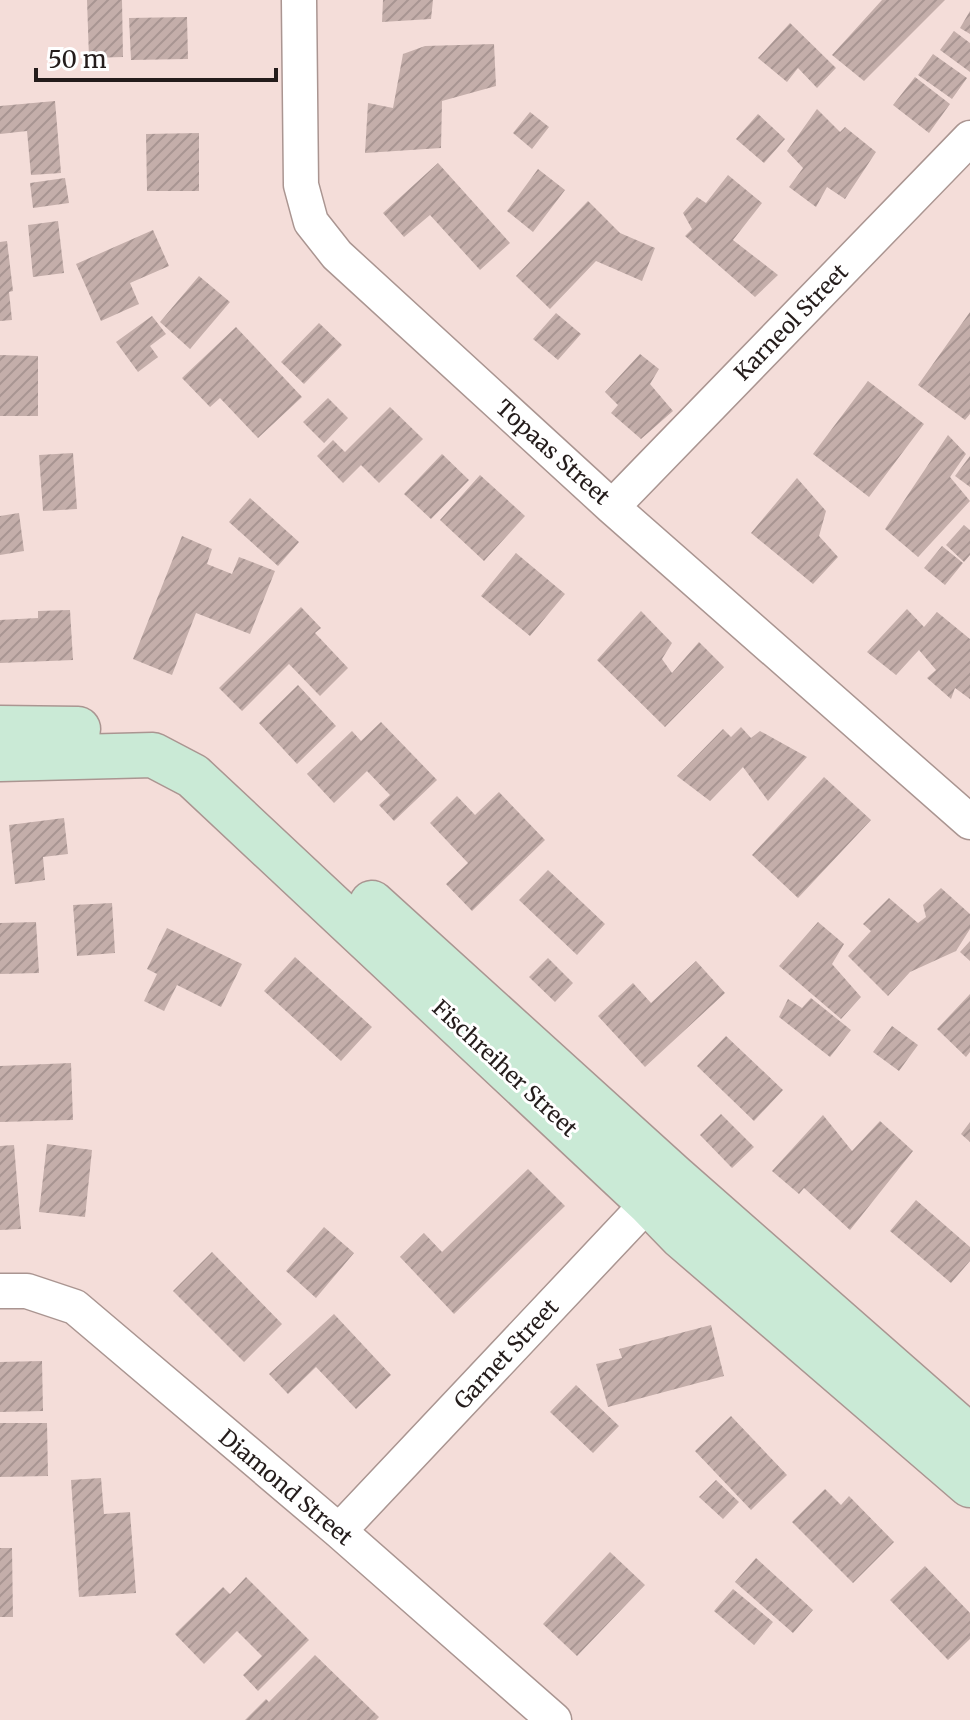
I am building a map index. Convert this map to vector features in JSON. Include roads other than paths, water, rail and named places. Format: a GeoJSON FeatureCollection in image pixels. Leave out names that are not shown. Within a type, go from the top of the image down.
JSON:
{"type":"FeatureCollection","features":[{"type":"Feature","properties":{"kind":"street","name":"Topaas Street"},"geometry":{"type":"LineString","coordinates":[[299,0],[301,185],[311,222],[337,255],[612,507],[969,819]]}},
{"type":"Feature","properties":{"kind":"street","name":"Karneol Street"},"geometry":{"type":"LineString","coordinates":[[612,507],[970,138]]}},
{"type":"Feature","properties":{"kind":"street","name":"Fischreiher Street"},"geometry":{"type":"LineString","coordinates":[[0,728],[158,731],[215,759],[661,1190],[681,1236],[970,1485]]}},
{"type":"Feature","properties":{"kind":"street","name":"Fischreiher Street"},"geometry":{"type":"LineString","coordinates":[[0,759],[153,755],[193,776],[661,1190],[970,1437]]}},
{"type":"Feature","properties":{"kind":"street","name":"Garnet Street"},"geometry":{"type":"LineString","coordinates":[[339,1531],[661,1190]]}},
{"type":"Feature","properties":{"kind":"street","name":"Diamond Street"},"geometry":{"type":"LineString","coordinates":[[0,1291],[27,1291],[75,1307],[339,1531],[554,1720]]}}]}
